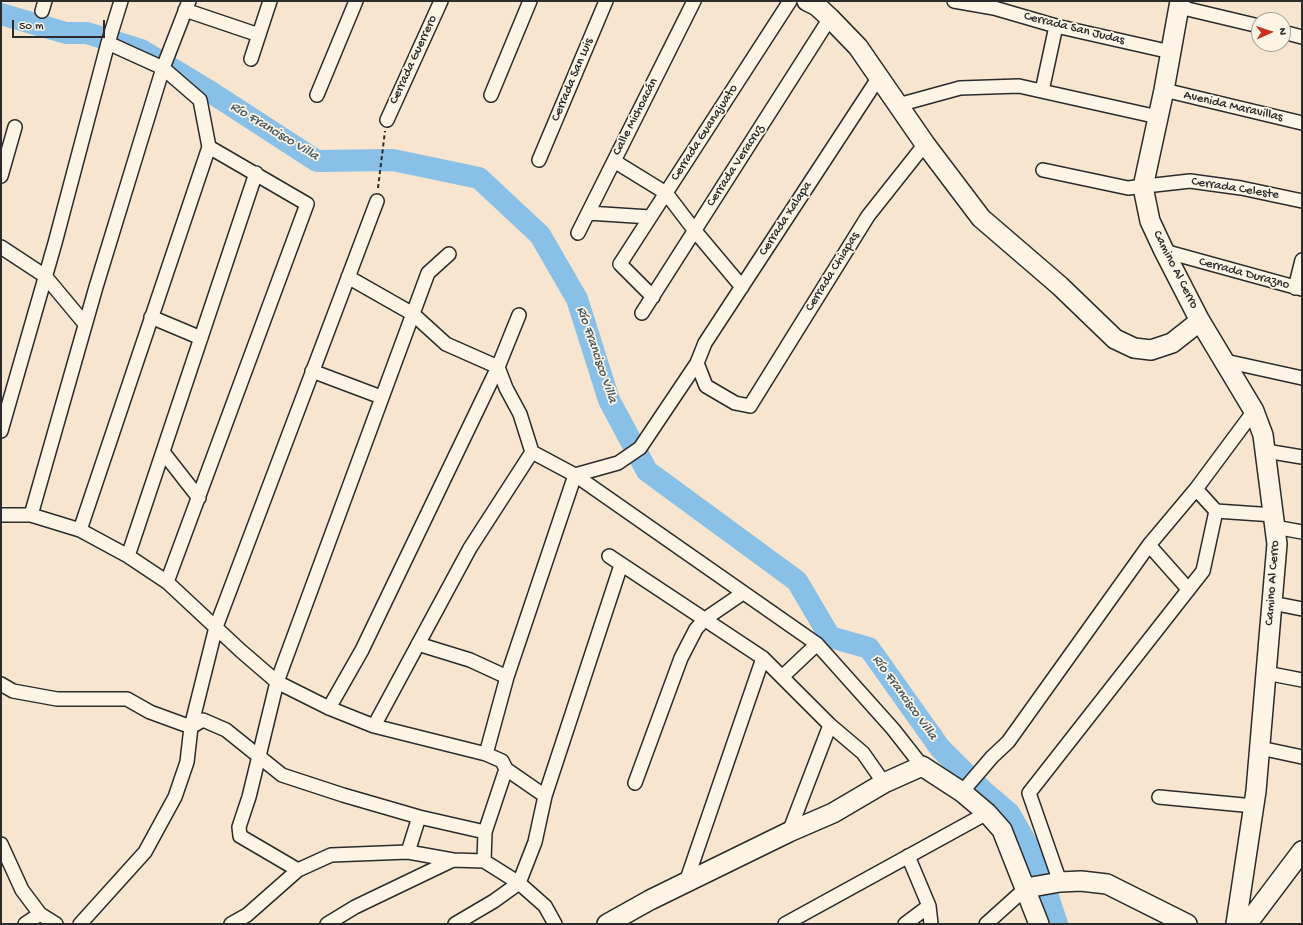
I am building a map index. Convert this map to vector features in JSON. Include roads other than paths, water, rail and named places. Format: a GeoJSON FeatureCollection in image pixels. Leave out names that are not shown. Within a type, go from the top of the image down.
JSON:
{"type":"FeatureCollection","features":[{"type":"Feature","properties":{"kind":"main road"},"geometry":{"type":"LineString","coordinates":[[807,1],[817,6],[858,47],[924,144],[981,218],[1060,286],[1114,339],[1134,348],[1151,350],[1172,343],[1200,320]]}},
{"type":"Feature","properties":{"kind":"main road"},"geometry":{"type":"LineString","coordinates":[[1143,187],[1164,90],[1180,4]]}},
{"type":"Feature","properties":{"kind":"main road","name":"Camino Al Cerro"},"geometry":{"type":"LineString","coordinates":[[1143,187],[1150,221],[1164,251],[1200,320],[1254,411],[1263,435],[1275,521],[1277,544],[1260,748],[1254,806],[1236,924]]}},
{"type":"Feature","properties":{"kind":"main road"},"geometry":{"type":"LineString","coordinates":[[609,924],[686,882],[789,832],[833,814],[884,783],[922,766],[962,792],[987,813],[1002,830],[1026,888],[1038,924]]}},
{"type":"Feature","properties":{"kind":"main road"},"geometry":{"type":"LineString","coordinates":[[1247,924],[1302,851]]}},
{"type":"Feature","properties":{"kind":"main road"},"geometry":{"type":"LineString","coordinates":[[1026,888],[1060,882],[1081,881],[1107,884],[1187,924]]}},
{"type":"Feature","properties":{"kind":"street"},"geometry":{"type":"LineString","coordinates":[[1,431],[55,243],[108,43],[121,1]]}},
{"type":"Feature","properties":{"kind":"street"},"geometry":{"type":"LineString","coordinates":[[251,59],[270,1]]}},
{"type":"Feature","properties":{"kind":"street"},"geometry":{"type":"LineString","coordinates":[[317,95],[356,1]]}},
{"type":"Feature","properties":{"kind":"street","name":"Cerrada Guerrero"},"geometry":{"type":"LineString","coordinates":[[387,120],[441,1]]}},
{"type":"Feature","properties":{"kind":"street"},"geometry":{"type":"LineString","coordinates":[[491,95],[530,1]]}},
{"type":"Feature","properties":{"kind":"street","name":"Cerrada San Luis"},"geometry":{"type":"LineString","coordinates":[[539,160],[606,1]]}},
{"type":"Feature","properties":{"kind":"street","name":"Calle Michoacán"},"geometry":{"type":"LineString","coordinates":[[578,233],[694,1]]}},
{"type":"Feature","properties":{"kind":"street","name":"Cerrada Guanajuato"},"geometry":{"type":"LineString","coordinates":[[652,297],[620,264],[790,1]]}},
{"type":"Feature","properties":{"kind":"street","name":"Cerrada San Judas"},"geometry":{"type":"LineString","coordinates":[[954,1],[994,8],[1056,26],[1171,52]]}},
{"type":"Feature","properties":{"kind":"street"},"geometry":{"type":"LineString","coordinates":[[1180,4],[1251,24]]}},
{"type":"Feature","properties":{"kind":"street"},"geometry":{"type":"LineString","coordinates":[[31,515],[86,324],[163,68],[187,6],[259,34]]}},
{"type":"Feature","properties":{"kind":"street","name":"Cerrada Veracruz"},"geometry":{"type":"LineString","coordinates":[[642,313],[830,18]]}},
{"type":"Feature","properties":{"kind":"street"},"geometry":{"type":"LineString","coordinates":[[1042,91],[1056,26]]}},
{"type":"Feature","properties":{"kind":"street"},"geometry":{"type":"LineString","coordinates":[[1291,34],[1302,37]]}},
{"type":"Feature","properties":{"kind":"street"},"geometry":{"type":"LineString","coordinates":[[80,530],[209,147],[200,100],[163,68],[108,43]]}},
{"type":"Feature","properties":{"kind":"street","name":"Cerrada Xalapa"},"geometry":{"type":"LineString","coordinates":[[575,475],[618,463],[640,448],[697,363],[704,343],[879,77]]}},
{"type":"Feature","properties":{"kind":"street"},"geometry":{"type":"LineString","coordinates":[[898,105],[960,88],[1019,86],[1158,117]]}},
{"type":"Feature","properties":{"kind":"street","name":"Avenida Maravillas"},"geometry":{"type":"LineString","coordinates":[[1164,90],[1302,123]]}},
{"type":"Feature","properties":{"kind":"street"},"geometry":{"type":"LineString","coordinates":[[1,176],[15,127]]}},
{"type":"Feature","properties":{"kind":"street","name":"Cerrada Chiapas"},"geometry":{"type":"LineString","coordinates":[[697,363],[706,386],[735,403],[750,406],[868,216],[924,144]]}},
{"type":"Feature","properties":{"kind":"street"},"geometry":{"type":"LineString","coordinates":[[167,582],[307,204],[209,147]]}},
{"type":"Feature","properties":{"kind":"street"},"geometry":{"type":"LineString","coordinates":[[614,161],[666,193],[695,231],[742,287]]}},
{"type":"Feature","properties":{"kind":"street","name":"Cerrada Celeste"},"geometry":{"type":"LineString","coordinates":[[1043,170],[1128,188],[1190,181],[1241,188],[1302,201]]}},
{"type":"Feature","properties":{"kind":"street"},"geometry":{"type":"LineString","coordinates":[[128,556],[256,173]]}},
{"type":"Feature","properties":{"kind":"street"},"geometry":{"type":"LineString","coordinates":[[80,924],[145,852],[175,797],[187,762],[191,727],[216,627],[377,201]]}},
{"type":"Feature","properties":{"kind":"street"},"geometry":{"type":"LineString","coordinates":[[588,213],[650,218]]}},
{"type":"Feature","properties":{"kind":"street"},"geometry":{"type":"LineString","coordinates":[[1,247],[45,276],[86,324]]}},
{"type":"Feature","properties":{"kind":"street","name":"Cerrada Durazno"},"geometry":{"type":"LineString","coordinates":[[1164,251],[1298,288]]}},
{"type":"Feature","properties":{"kind":"street"},"geometry":{"type":"LineString","coordinates":[[298,870],[240,836],[239,827],[276,682],[428,274],[449,254]]}},
{"type":"Feature","properties":{"kind":"street"},"geometry":{"type":"LineString","coordinates":[[1298,288],[1302,260]]}},
{"type":"Feature","properties":{"kind":"street"},"geometry":{"type":"LineString","coordinates":[[348,277],[412,314],[446,344],[498,368],[506,388],[520,414],[532,452],[575,475],[743,594],[778,615],[816,644],[893,729],[922,766]]}},
{"type":"Feature","properties":{"kind":"street"},"geometry":{"type":"LineString","coordinates":[[329,708],[362,650],[498,368],[519,315]]}},
{"type":"Feature","properties":{"kind":"street"},"geometry":{"type":"LineString","coordinates":[[151,317],[201,338]]}},
{"type":"Feature","properties":{"kind":"street"},"geometry":{"type":"LineString","coordinates":[[1225,361],[1302,378]]}},
{"type":"Feature","properties":{"kind":"street"},"geometry":{"type":"LineString","coordinates":[[312,371],[382,397]]}},
{"type":"Feature","properties":{"kind":"street"},"geometry":{"type":"LineString","coordinates":[[962,792],[992,757],[1008,742],[1149,545],[1196,489],[1254,411]]}},
{"type":"Feature","properties":{"kind":"street"},"geometry":{"type":"LineString","coordinates":[[1266,451],[1302,457]]}},
{"type":"Feature","properties":{"kind":"street"},"geometry":{"type":"LineString","coordinates":[[163,452],[198,498]]}},
{"type":"Feature","properties":{"kind":"street"},"geometry":{"type":"LineString","coordinates":[[374,726],[470,548],[532,452]]}},
{"type":"Feature","properties":{"kind":"street"},"geometry":{"type":"LineString","coordinates":[[486,754],[507,677],[575,475]]}},
{"type":"Feature","properties":{"kind":"street"},"geometry":{"type":"LineString","coordinates":[[1196,489],[1216,511],[1275,521],[1302,532]]}},
{"type":"Feature","properties":{"kind":"street"},"geometry":{"type":"LineString","coordinates":[[1060,882],[1029,793],[1203,570],[1216,511]]}},
{"type":"Feature","properties":{"kind":"street"},"geometry":{"type":"LineString","coordinates":[[1,515],[31,515],[80,530],[128,556],[167,582],[276,682],[329,708],[374,726],[486,754],[502,761],[506,769],[546,796]]}},
{"type":"Feature","properties":{"kind":"street"},"geometry":{"type":"LineString","coordinates":[[1149,545],[1188,589]]}},
{"type":"Feature","properties":{"kind":"street"},"geometry":{"type":"LineString","coordinates":[[610,556],[621,565],[763,658],[830,725],[863,753],[884,783]]}},
{"type":"Feature","properties":{"kind":"street"},"geometry":{"type":"LineString","coordinates":[[455,924],[494,901],[519,883],[535,842],[546,796],[621,565]]}},
{"type":"Feature","properties":{"kind":"street"},"geometry":{"type":"LineString","coordinates":[[635,783],[681,658],[696,629],[705,619],[743,594]]}},
{"type":"Feature","properties":{"kind":"street"},"geometry":{"type":"LineString","coordinates":[[1272,603],[1302,609]]}},
{"type":"Feature","properties":{"kind":"street"},"geometry":{"type":"LineString","coordinates":[[418,644],[470,660],[507,677]]}},
{"type":"Feature","properties":{"kind":"street"},"geometry":{"type":"LineString","coordinates":[[782,677],[816,644]]}},
{"type":"Feature","properties":{"kind":"street"},"geometry":{"type":"LineString","coordinates":[[686,882],[763,658]]}},
{"type":"Feature","properties":{"kind":"street"},"geometry":{"type":"LineString","coordinates":[[1266,672],[1302,680]]}},
{"type":"Feature","properties":{"kind":"street"},"geometry":{"type":"LineString","coordinates":[[1,684],[13,691],[56,699],[127,699],[150,712],[191,727]]}},
{"type":"Feature","properties":{"kind":"street"},"geometry":{"type":"LineString","coordinates":[[191,727],[203,720],[226,730],[282,775],[343,795],[419,817],[484,832]]}},
{"type":"Feature","properties":{"kind":"street"},"geometry":{"type":"LineString","coordinates":[[789,832],[830,725]]}},
{"type":"Feature","properties":{"kind":"street"},"geometry":{"type":"LineString","coordinates":[[1260,748],[1302,757]]}},
{"type":"Feature","properties":{"kind":"street"},"geometry":{"type":"LineString","coordinates":[[484,861],[484,832],[506,769]]}},
{"type":"Feature","properties":{"kind":"street"},"geometry":{"type":"LineString","coordinates":[[1159,797],[1254,806]]}},
{"type":"Feature","properties":{"kind":"street"},"geometry":{"type":"LineString","coordinates":[[785,924],[806,919],[908,856],[987,813]]}},
{"type":"Feature","properties":{"kind":"street"},"geometry":{"type":"LineString","coordinates":[[408,852],[419,817]]}},
{"type":"Feature","properties":{"kind":"street"},"geometry":{"type":"LineString","coordinates":[[1,844],[4,859],[22,890],[40,914],[56,924]]}},
{"type":"Feature","properties":{"kind":"street"},"geometry":{"type":"LineString","coordinates":[[231,924],[247,915],[298,870],[331,855],[408,852],[453,860],[484,861],[519,883],[545,906],[555,924]]}},
{"type":"Feature","properties":{"kind":"street"},"geometry":{"type":"LineString","coordinates":[[908,856],[929,906],[931,924]]}},
{"type":"Feature","properties":{"kind":"street"},"geometry":{"type":"LineString","coordinates":[[327,924],[355,908],[453,860]]}},
{"type":"Feature","properties":{"kind":"street"},"geometry":{"type":"LineString","coordinates":[[986,924],[1026,888]]}},
{"type":"Feature","properties":{"kind":"street"},"geometry":{"type":"LineString","coordinates":[[905,924],[929,906]]}},
{"type":"Feature","properties":{"kind":"street"},"geometry":{"type":"LineString","coordinates":[[25,924],[40,914]]}},
{"type":"Feature","properties":{"kind":"waterway","name":"Río Francisco Villa"},"geometry":{"type":"LineString","coordinates":[[1,14],[66,33],[87,33],[141,50],[209,91],[317,161],[393,160],[479,178],[540,235],[577,299],[609,400],[647,471],[797,581],[830,637],[869,648],[940,748],[982,790],[1009,813],[1035,858],[1057,924]]}}]}
